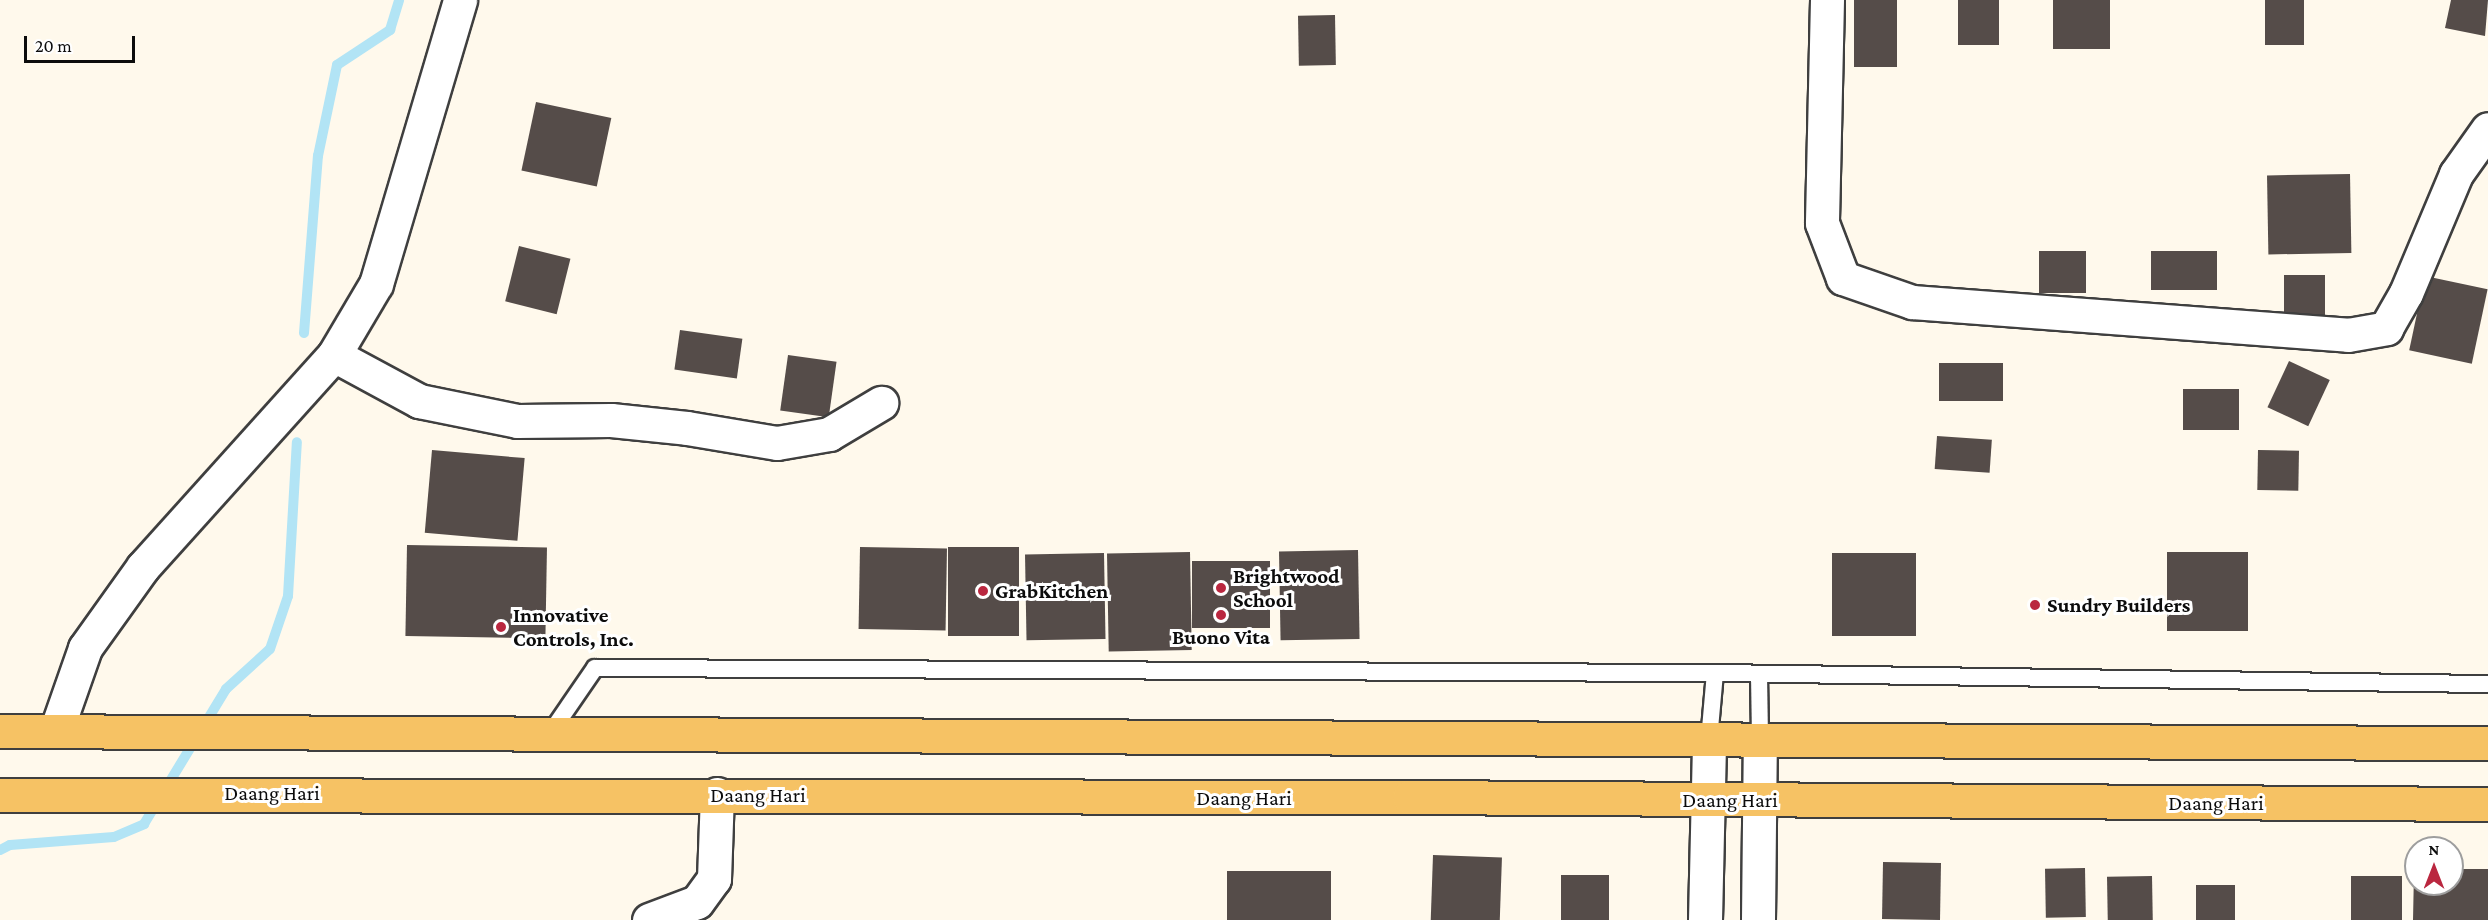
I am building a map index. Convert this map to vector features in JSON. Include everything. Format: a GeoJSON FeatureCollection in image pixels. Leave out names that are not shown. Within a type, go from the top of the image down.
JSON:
{"type":"FeatureCollection","features":[{"type":"Feature","properties":{"kind":"main road"},"geometry":{"type":"LineString","coordinates":[[0,731],[2488,743]]}},
{"type":"Feature","properties":{"kind":"main road","name":"Daang Hari"},"geometry":{"type":"LineString","coordinates":[[0,795],[717,794],[2488,804]]}},
{"type":"Feature","properties":{"kind":"street"},"geometry":{"type":"LineString","coordinates":[[56,731],[85,648],[142,567],[334,354],[376,284],[460,0]]}},
{"type":"Feature","properties":{"kind":"street"},"geometry":{"type":"LineString","coordinates":[[1827,0],[1822,223],[1843,278],[1912,302],[2348,335],[2386,328],[2406,294],[2456,174],[2488,129]]}},
{"type":"Feature","properties":{"kind":"street"},"geometry":{"type":"LineString","coordinates":[[334,354],[419,401],[517,421],[611,420],[777,443],[829,434],[881,403]]}},
{"type":"Feature","properties":{"kind":"street"},"geometry":{"type":"LineString","coordinates":[[1758,920],[1760,739]]}},
{"type":"Feature","properties":{"kind":"street"},"geometry":{"type":"LineString","coordinates":[[1705,920],[1709,740]]}},
{"type":"Feature","properties":{"kind":"street"},"geometry":{"type":"LineString","coordinates":[[649,920],[698,902],[714,879],[717,794]]}},
{"type":"Feature","properties":{"kind":"lane"},"geometry":{"type":"LineString","coordinates":[[549,735],[595,668],[1715,673],[2488,684]]}},
{"type":"Feature","properties":{"kind":"lane"},"geometry":{"type":"LineString","coordinates":[[1709,740],[1715,673]]}},
{"type":"Feature","properties":{"kind":"lane"},"geometry":{"type":"LineString","coordinates":[[1759,674],[1760,739]]}},
{"type":"Feature","properties":{"kind":"building"},"geometry":{"type":"Polygon","coordinates":[[[1854,0],[1897,0],[1897,67],[1854,67],[1854,0]]]}},
{"type":"Feature","properties":{"kind":"building"},"geometry":{"type":"Polygon","coordinates":[[[1958,0],[1999,0],[1999,45],[1958,45],[1958,0]]]}},
{"type":"Feature","properties":{"kind":"building"},"geometry":{"type":"Polygon","coordinates":[[[2053,0],[2110,0],[2110,49],[2053,49],[2053,0]]]}},
{"type":"Feature","properties":{"kind":"building"},"geometry":{"type":"Polygon","coordinates":[[[2265,0],[2304,0],[2304,45],[2265,45],[2265,0]]]}},
{"type":"Feature","properties":{"kind":"building"},"geometry":{"type":"Polygon","coordinates":[[[2451,0],[2488,0],[2485,36],[2445,28],[2451,0]]]}},
{"type":"Feature","properties":{"kind":"building"},"geometry":{"type":"Polygon","coordinates":[[[1335,15],[1336,65],[1299,66],[1298,16],[1335,15]]]}},
{"type":"Feature","properties":{"kind":"building"},"geometry":{"type":"Polygon","coordinates":[[[536,102],[611,118],[597,186],[521,170],[536,102]]]}},
{"type":"Feature","properties":{"kind":"building"},"geometry":{"type":"Polygon","coordinates":[[[2350,174],[2351,253],[2268,254],[2267,175],[2350,174]]]}},
{"type":"Feature","properties":{"kind":"building"},"geometry":{"type":"Polygon","coordinates":[[[519,246],[570,259],[557,314],[505,301],[519,246]]]}},
{"type":"Feature","properties":{"kind":"building"},"geometry":{"type":"Polygon","coordinates":[[[2039,251],[2086,251],[2086,293],[2039,293],[2039,251]]]}},
{"type":"Feature","properties":{"kind":"building"},"geometry":{"type":"Polygon","coordinates":[[[2151,251],[2217,251],[2217,290],[2151,290],[2151,251]]]}},
{"type":"Feature","properties":{"kind":"building"},"geometry":{"type":"Polygon","coordinates":[[[2284,275],[2325,275],[2325,316],[2284,316],[2284,275]]]}},
{"type":"Feature","properties":{"kind":"building"},"geometry":{"type":"Polygon","coordinates":[[[2425,276],[2488,289],[2472,364],[2409,350],[2425,276]]]}},
{"type":"Feature","properties":{"kind":"building"},"geometry":{"type":"Polygon","coordinates":[[[680,330],[742,339],[737,378],[674,370],[680,330]]]}},
{"type":"Feature","properties":{"kind":"building"},"geometry":{"type":"Polygon","coordinates":[[[788,355],[837,362],[829,417],[780,410],[788,355]]]}},
{"type":"Feature","properties":{"kind":"building"},"geometry":{"type":"Polygon","coordinates":[[[2289,361],[2330,380],[2308,426],[2267,407],[2289,361]]]}},
{"type":"Feature","properties":{"kind":"building"},"geometry":{"type":"Polygon","coordinates":[[[1939,363],[2003,363],[2003,401],[1939,401],[1939,363]]]}},
{"type":"Feature","properties":{"kind":"building"},"geometry":{"type":"Polygon","coordinates":[[[2183,389],[2239,389],[2239,430],[2183,430],[2183,389]]]}},
{"type":"Feature","properties":{"kind":"building"},"geometry":{"type":"Polygon","coordinates":[[[1937,436],[1992,440],[1990,473],[1935,469],[1937,436]]]}},
{"type":"Feature","properties":{"kind":"building"},"geometry":{"type":"Polygon","coordinates":[[[432,450],[525,458],[517,541],[425,533],[432,450]]]}},
{"type":"Feature","properties":{"kind":"building"},"geometry":{"type":"Polygon","coordinates":[[[2258,450],[2299,451],[2298,491],[2257,490],[2258,450]]]}},
{"type":"Feature","properties":{"kind":"building"},"geometry":{"type":"Polygon","coordinates":[[[407,545],[547,547],[545,638],[405,636],[407,545]]]}},
{"type":"Feature","properties":{"kind":"building"},"geometry":{"type":"Polygon","coordinates":[[[860,547],[947,549],[946,631],[859,629],[860,547]]]}},
{"type":"Feature","properties":{"kind":"building","name":"GrabKitchen"},"geometry":{"type":"Polygon","coordinates":[[[948,547],[1019,547],[1019,636],[948,636],[948,547]]]}},
{"type":"Feature","properties":{"kind":"building"},"geometry":{"type":"Polygon","coordinates":[[[1358,550],[1360,639],[1281,640],[1279,551],[1358,550]]]}},
{"type":"Feature","properties":{"kind":"building"},"geometry":{"type":"Polygon","coordinates":[[[1190,552],[1192,650],[1109,651],[1107,553],[1190,552]]]}},
{"type":"Feature","properties":{"kind":"building"},"geometry":{"type":"Polygon","coordinates":[[[2167,552],[2248,552],[2248,631],[2167,631],[2167,552]]]}},
{"type":"Feature","properties":{"kind":"building"},"geometry":{"type":"Polygon","coordinates":[[[1104,553],[1106,639],[1027,640],[1025,554],[1104,553]]]}},
{"type":"Feature","properties":{"kind":"building"},"geometry":{"type":"Polygon","coordinates":[[[1832,553],[1916,553],[1916,636],[1832,636],[1832,553]]]}},
{"type":"Feature","properties":{"kind":"building"},"geometry":{"type":"Polygon","coordinates":[[[1192,561],[1270,561],[1270,628],[1192,628],[1192,561]]]}},
{"type":"Feature","properties":{"kind":"building"},"geometry":{"type":"Polygon","coordinates":[[[1433,855],[1502,857],[1500,920],[1431,920],[1433,855]]]}},
{"type":"Feature","properties":{"kind":"building"},"geometry":{"type":"Polygon","coordinates":[[[1883,862],[1941,863],[1940,920],[1882,919],[1883,862]]]}},
{"type":"Feature","properties":{"kind":"building"},"geometry":{"type":"Polygon","coordinates":[[[2085,868],[2086,917],[2046,918],[2045,869],[2085,868]]]}},
{"type":"Feature","properties":{"kind":"building"},"geometry":{"type":"Polygon","coordinates":[[[2464,869],[2488,869],[2488,920],[2413,920],[2413,896],[2464,896],[2464,869]]]}},
{"type":"Feature","properties":{"kind":"building"},"geometry":{"type":"Polygon","coordinates":[[[1227,871],[1331,871],[1331,920],[1227,920],[1227,871]]]}},
{"type":"Feature","properties":{"kind":"building"},"geometry":{"type":"Polygon","coordinates":[[[1561,875],[1609,875],[1609,920],[1561,920],[1561,875]]]}},
{"type":"Feature","properties":{"kind":"building"},"geometry":{"type":"Polygon","coordinates":[[[2152,876],[2153,920],[2108,920],[2107,877],[2152,876]]]}},
{"type":"Feature","properties":{"kind":"building"},"geometry":{"type":"Polygon","coordinates":[[[2351,876],[2402,876],[2402,920],[2351,920],[2351,876]]]}},
{"type":"Feature","properties":{"kind":"building"},"geometry":{"type":"Polygon","coordinates":[[[2196,885],[2235,885],[2235,920],[2196,920],[2196,885]]]}},
{"type":"Feature","properties":{"kind":"waterway"},"geometry":{"type":"LineString","coordinates":[[304,333],[318,156],[337,65],[390,30],[399,0]]}},
{"type":"Feature","properties":{"kind":"waterway"},"geometry":{"type":"LineString","coordinates":[[0,850],[10,845],[114,837],[144,824],[226,689],[270,649],[288,596],[297,442]]}},
{"type":"Feature","properties":{"kind":"place","name":"Brightwood School"},"geometry":{"type":"Point","coordinates":[1221,588]}},
{"type":"Feature","properties":{"kind":"place","name":"GrabKitchen"},"geometry":{"type":"Point","coordinates":[983,591]}},
{"type":"Feature","properties":{"kind":"place","name":"Sundry Builders"},"geometry":{"type":"Point","coordinates":[2035,605]}},
{"type":"Feature","properties":{"kind":"place","name":"Buono Vita"},"geometry":{"type":"Point","coordinates":[1221,615]}},
{"type":"Feature","properties":{"kind":"place","name":"Innovative Controls, Inc."},"geometry":{"type":"Point","coordinates":[501,627]}}]}
